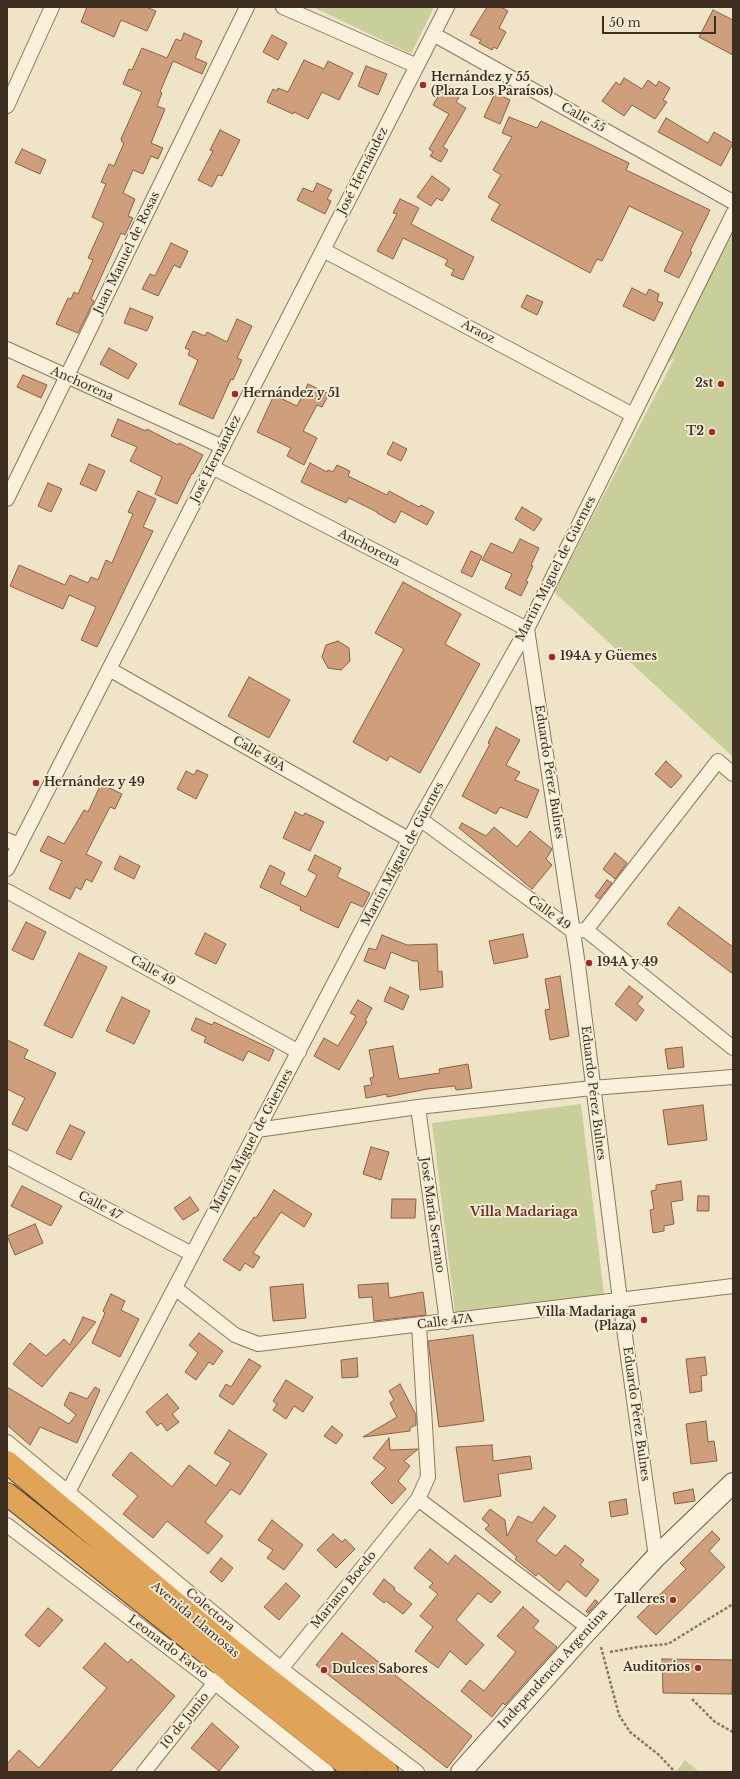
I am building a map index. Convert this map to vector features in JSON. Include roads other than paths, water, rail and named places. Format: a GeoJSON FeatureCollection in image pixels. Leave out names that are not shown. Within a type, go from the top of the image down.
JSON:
{"type":"FeatureCollection","features":[{"type":"Feature","properties":{"kind":"highway","name":"Avenida Llamosas"},"geometry":{"type":"LineString","coordinates":[[7,1462],[234,1654],[276,1675],[387,1772]]}},
{"type":"Feature","properties":{"kind":"highway","name":"Avenida Llamosas"},"geometry":{"type":"LineString","coordinates":[[7,1494],[221,1676],[356,1772]]}},
{"type":"Feature","properties":{"kind":"main road","name":"Independencia Argentina"},"geometry":{"type":"LineString","coordinates":[[461,1772],[589,1628],[656,1557],[733,1483]]}},
{"type":"Feature","properties":{"kind":"street"},"geometry":{"type":"LineString","coordinates":[[7,106],[52,7]]}},
{"type":"Feature","properties":{"kind":"street","name":"Juan Manuel de Rosas"},"geometry":{"type":"LineString","coordinates":[[7,499],[247,7]]}},
{"type":"Feature","properties":{"kind":"street"},"geometry":{"type":"LineString","coordinates":[[283,7],[417,66]]}},
{"type":"Feature","properties":{"kind":"street","name":"José Hernández"},"geometry":{"type":"LineString","coordinates":[[7,869],[13,842],[109,669],[447,7]]}},
{"type":"Feature","properties":{"kind":"street","name":"Calle 55"},"geometry":{"type":"LineString","coordinates":[[434,34],[733,202]]}},
{"type":"Feature","properties":{"kind":"street","name":"Martín Miguel de Güemes"},"geometry":{"type":"LineString","coordinates":[[68,1492],[420,819],[527,629],[733,214]]}},
{"type":"Feature","properties":{"kind":"street","name":"Araoz"},"geometry":{"type":"LineString","coordinates":[[323,250],[633,415]]}},
{"type":"Feature","properties":{"kind":"street","name":"Anchorena"},"geometry":{"type":"LineString","coordinates":[[7,349],[222,447]]}},
{"type":"Feature","properties":{"kind":"street","name":"Anchorena"},"geometry":{"type":"LineString","coordinates":[[212,467],[527,629]]}},
{"type":"Feature","properties":{"kind":"street","name":"Eduardo Pérez Bulnes"},"geometry":{"type":"LineString","coordinates":[[527,629],[580,931],[592,1088],[656,1557]]}},
{"type":"Feature","properties":{"kind":"street","name":"Calle 49A"},"geometry":{"type":"LineString","coordinates":[[109,669],[410,840]]}},
{"type":"Feature","properties":{"kind":"street"},"geometry":{"type":"LineString","coordinates":[[580,931],[718,761],[733,774]]}},
{"type":"Feature","properties":{"kind":"street","name":"Calle 49"},"geometry":{"type":"LineString","coordinates":[[420,819],[580,931],[733,1048]]}},
{"type":"Feature","properties":{"kind":"street","name":"Calle 49"},"geometry":{"type":"LineString","coordinates":[[7,891],[299,1052]]}},
{"type":"Feature","properties":{"kind":"street"},"geometry":{"type":"LineString","coordinates":[[257,1130],[418,1107],[592,1088],[733,1077]]}},
{"type":"Feature","properties":{"kind":"street","name":"José María Serrano"},"geometry":{"type":"LineString","coordinates":[[418,1107],[447,1322]]}},
{"type":"Feature","properties":{"kind":"street","name":"Calle 47"},"geometry":{"type":"LineString","coordinates":[[7,1157],[192,1254]]}},
{"type":"Feature","properties":{"kind":"street","name":"Calle 47A"},"geometry":{"type":"LineString","coordinates":[[175,1288],[234,1335],[258,1344],[733,1286]]}},
{"type":"Feature","properties":{"kind":"street"},"geometry":{"type":"LineString","coordinates":[[420,1325],[428,1477],[418,1499],[589,1628]]}},
{"type":"Feature","properties":{"kind":"street","name":"Colectora"},"geometry":{"type":"LineString","coordinates":[[7,1442],[68,1492],[276,1675],[417,1772]]}},
{"type":"Feature","properties":{"kind":"street","name":"Mariano Boedo"},"geometry":{"type":"LineString","coordinates":[[276,1675],[418,1499]]}},
{"type":"Feature","properties":{"kind":"street","name":"Leonardo Favio"},"geometry":{"type":"LineString","coordinates":[[7,1525],[221,1676],[327,1772]]}},
{"type":"Feature","properties":{"kind":"street","name":"10 de Junio"},"geometry":{"type":"LineString","coordinates":[[144,1772],[221,1676]]}},
{"type":"Feature","properties":{"kind":"place","name":"Hernández y 55 (Plaza Los Paraísos)"},"geometry":{"type":"Point","coordinates":[423,85]}},
{"type":"Feature","properties":{"kind":"place","name":"2st"},"geometry":{"type":"Point","coordinates":[721,384]}},
{"type":"Feature","properties":{"kind":"place","name":"Hernández y 51"},"geometry":{"type":"Point","coordinates":[235,394]}},
{"type":"Feature","properties":{"kind":"place","name":"T2"},"geometry":{"type":"Point","coordinates":[712,432]}},
{"type":"Feature","properties":{"kind":"place","name":"194A y Güemes"},"geometry":{"type":"Point","coordinates":[552,657]}},
{"type":"Feature","properties":{"kind":"place","name":"Hernández y 49"},"geometry":{"type":"Point","coordinates":[36,783]}},
{"type":"Feature","properties":{"kind":"place","name":"194A y 49"},"geometry":{"type":"Point","coordinates":[589,963]}},
{"type":"Feature","properties":{"kind":"place","name":"Villa Madariaga (Plaza)"},"geometry":{"type":"Point","coordinates":[644,1320]}},
{"type":"Feature","properties":{"kind":"place","name":"Talleres"},"geometry":{"type":"Point","coordinates":[673,1600]}},
{"type":"Feature","properties":{"kind":"place","name":"Auditorios"},"geometry":{"type":"Point","coordinates":[698,1668]}},
{"type":"Feature","properties":{"kind":"place","name":"Dulces Sabores"},"geometry":{"type":"Point","coordinates":[324,1670]}},
{"type":"Feature","properties":{"kind":"district","name":"Villa Madariaga"},"geometry":{"type":"Point","coordinates":[524,1212]}}]}
